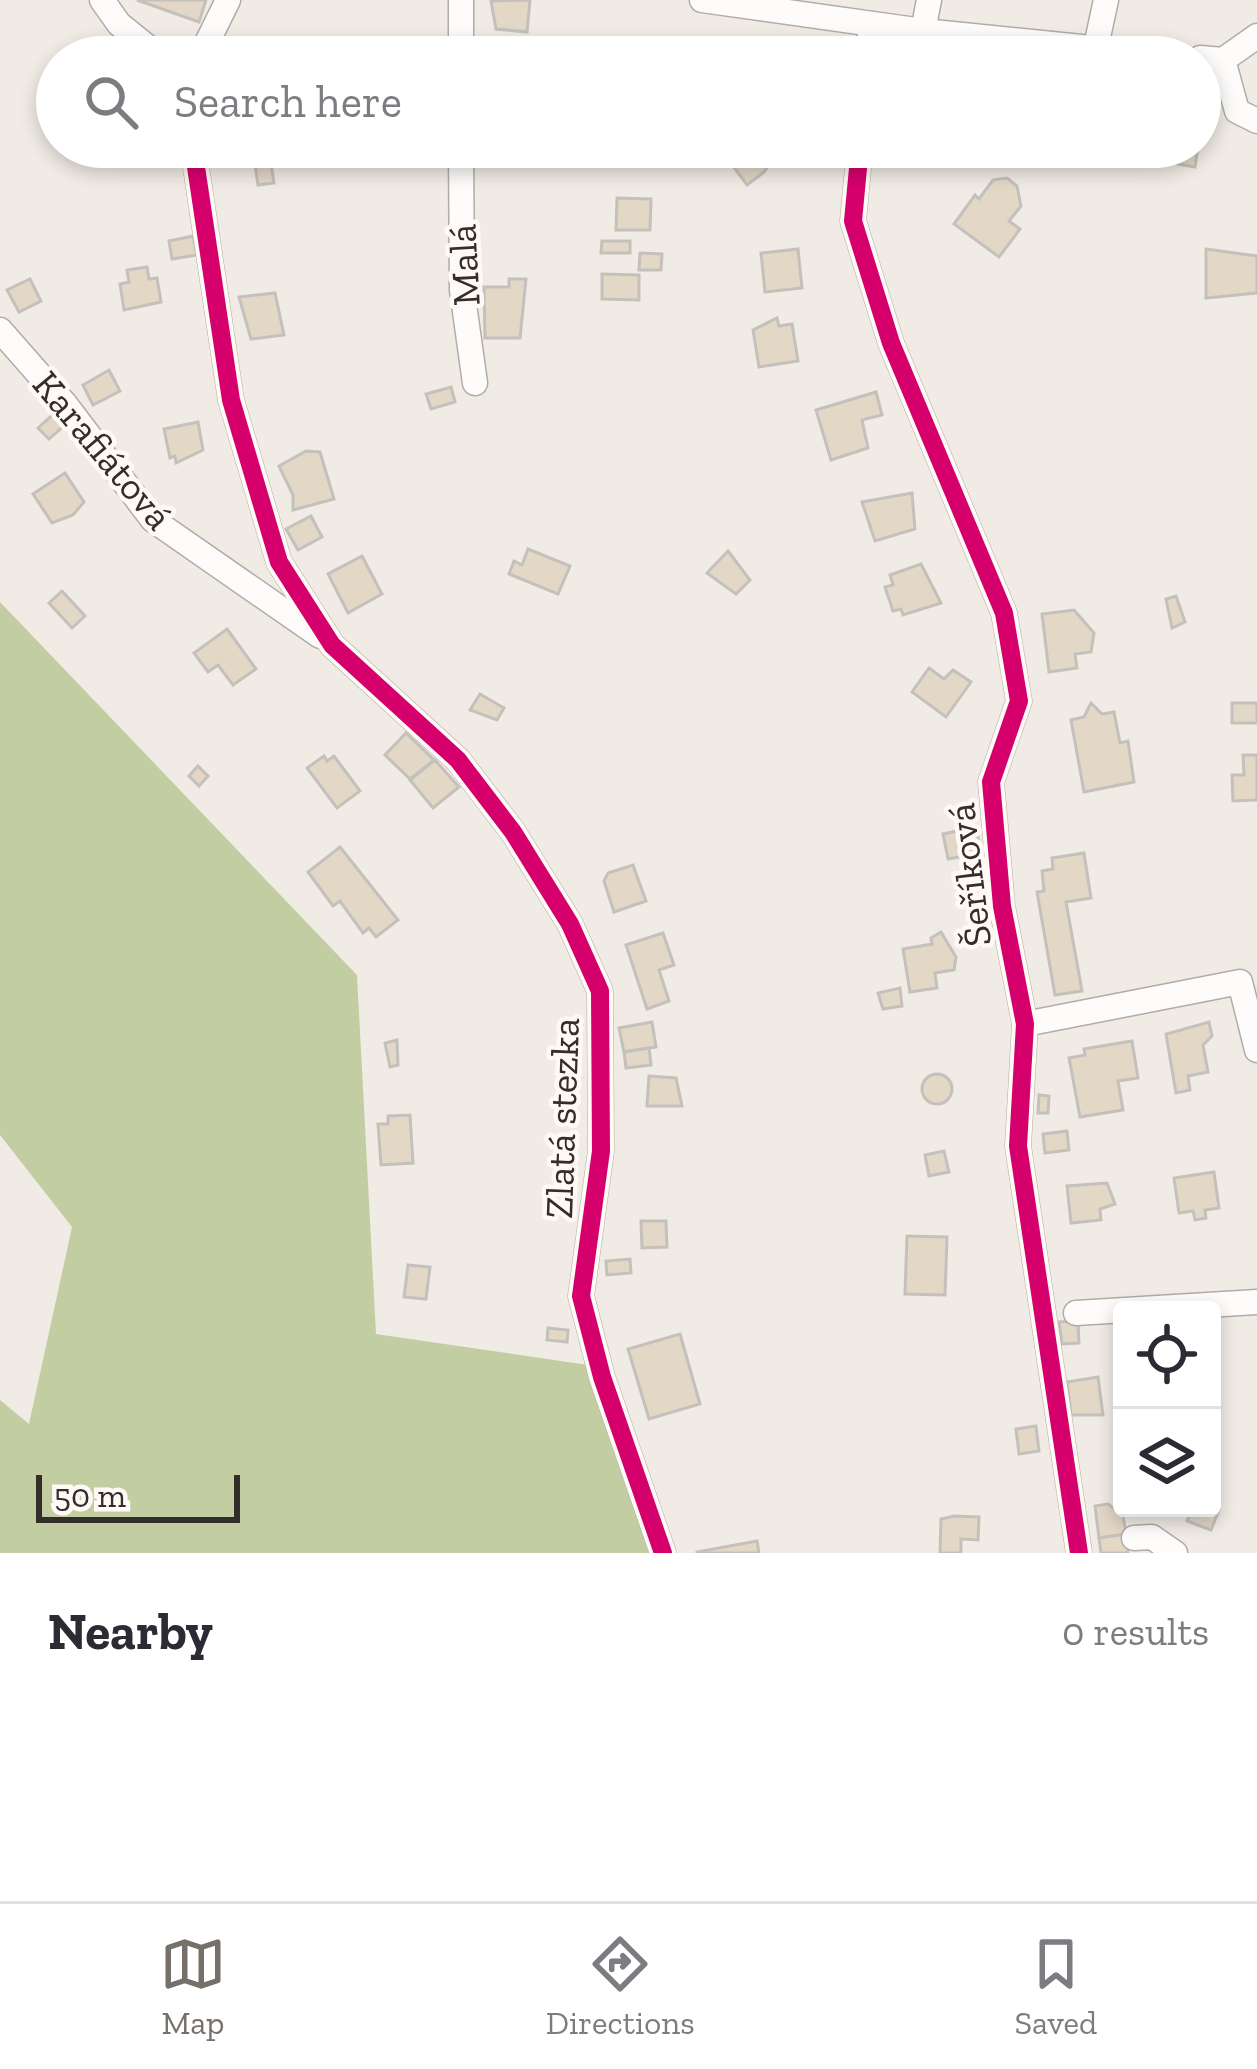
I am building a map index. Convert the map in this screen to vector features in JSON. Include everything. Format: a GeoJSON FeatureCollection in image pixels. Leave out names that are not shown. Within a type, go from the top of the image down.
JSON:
{"type":"FeatureCollection","features":[{"type":"Feature","properties":{"kind":"street"},"geometry":{"type":"LineString","coordinates":[[102,0],[134,36]]}},
{"type":"Feature","properties":{"kind":"street"},"geometry":{"type":"LineString","coordinates":[[210,36],[228,0]]}},
{"type":"Feature","properties":{"kind":"street"},"geometry":{"type":"LineString","coordinates":[[460,36],[461,0]]}},
{"type":"Feature","properties":{"kind":"street"},"geometry":{"type":"LineString","coordinates":[[702,0],[966,36]]}},
{"type":"Feature","properties":{"kind":"street"},"geometry":{"type":"LineString","coordinates":[[923,31],[929,0]]}},
{"type":"Feature","properties":{"kind":"street"},"geometry":{"type":"LineString","coordinates":[[1098,36],[1106,0]]}},
{"type":"Feature","properties":{"kind":"street"},"geometry":{"type":"LineString","coordinates":[[870,36],[871,24]]}},
{"type":"Feature","properties":{"kind":"street"},"geometry":{"type":"LineString","coordinates":[[1221,54],[1257,36]]}},
{"type":"Feature","properties":{"kind":"street"},"geometry":{"type":"LineString","coordinates":[[1221,78],[1237,111],[1257,121]]}},
{"type":"Feature","properties":{"kind":"street","name":"Zlatá stezka"},"geometry":{"type":"LineString","coordinates":[[196,168],[217,318],[248,470],[279,562],[332,645],[458,760],[513,832],[570,924],[600,991],[601,1151],[581,1296],[602,1377],[663,1553]]}},
{"type":"Feature","properties":{"kind":"street","name":"Malá"},"geometry":{"type":"LineString","coordinates":[[461,168],[462,290],[475,383]]}},
{"type":"Feature","properties":{"kind":"street","name":"Šeříková"},"geometry":{"type":"LineString","coordinates":[[858,168],[853,221],[891,343],[1004,613],[1019,700],[991,782],[1002,907],[1024,1024],[1018,1146],[1079,1553]]}},
{"type":"Feature","properties":{"kind":"street","name":"Karafiátová"},"geometry":{"type":"LineString","coordinates":[[0,330],[65,404],[153,520],[332,645]]}},
{"type":"Feature","properties":{"kind":"street"},"geometry":{"type":"LineString","coordinates":[[1024,1024],[1240,982],[1257,1050]]}},
{"type":"Feature","properties":{"kind":"street"},"geometry":{"type":"LineString","coordinates":[[1076,1312],[1257,1302]]}},
{"type":"Feature","properties":{"kind":"street"},"geometry":{"type":"LineString","coordinates":[[1134,1538],[1152,1538],[1175,1553]]}},
{"type":"Feature","properties":{"kind":"green space"},"geometry":{"type":"Polygon","coordinates":[[[0,602],[357,975],[376,1334],[588,1365],[652,1553],[0,1553],[0,1400],[29,1424],[72,1227],[0,1135],[0,602]]]}},
{"type":"Feature","properties":{"kind":"building"},"geometry":{"type":"Polygon","coordinates":[[[137,0],[206,0],[199,22],[137,0]]]}},
{"type":"Feature","properties":{"kind":"building"},"geometry":{"type":"Polygon","coordinates":[[[530,0],[527,32],[496,29],[491,1],[530,0]]]}},
{"type":"Feature","properties":{"kind":"building"},"geometry":{"type":"Polygon","coordinates":[[[255,168],[272,168],[274,183],[258,185],[255,168]]]}},
{"type":"Feature","properties":{"kind":"building"},"geometry":{"type":"Polygon","coordinates":[[[734,168],[767,168],[764,172],[747,185],[734,168]]]}},
{"type":"Feature","properties":{"kind":"building"},"geometry":{"type":"Polygon","coordinates":[[[1007,178],[1017,186],[1021,206],[1009,221],[1020,229],[999,257],[954,224],[975,195],[979,199],[993,180],[1007,178]]]}},
{"type":"Feature","properties":{"kind":"building"},"geometry":{"type":"Polygon","coordinates":[[[617,198],[651,199],[650,230],[616,230],[617,198]]]}},
{"type":"Feature","properties":{"kind":"building"},"geometry":{"type":"Polygon","coordinates":[[[193,236],[197,255],[172,259],[169,241],[193,236]]]}},
{"type":"Feature","properties":{"kind":"building"},"geometry":{"type":"Polygon","coordinates":[[[602,241],[630,241],[630,253],[601,253],[602,241]]]}},
{"type":"Feature","properties":{"kind":"building"},"geometry":{"type":"Polygon","coordinates":[[[798,249],[802,288],[765,292],[761,253],[798,249]]]}},
{"type":"Feature","properties":{"kind":"building"},"geometry":{"type":"Polygon","coordinates":[[[1206,249],[1257,256],[1257,293],[1206,298],[1206,249]]]}},
{"type":"Feature","properties":{"kind":"building"},"geometry":{"type":"Polygon","coordinates":[[[640,253],[662,254],[661,270],[639,270],[640,253]]]}},
{"type":"Feature","properties":{"kind":"building"},"geometry":{"type":"Polygon","coordinates":[[[147,267],[149,279],[157,278],[161,302],[124,310],[120,284],[129,282],[127,270],[147,267]]]}},
{"type":"Feature","properties":{"kind":"building"},"geometry":{"type":"Polygon","coordinates":[[[602,274],[639,275],[639,300],[602,299],[602,274]]]}},
{"type":"Feature","properties":{"kind":"building"},"geometry":{"type":"Polygon","coordinates":[[[30,279],[41,301],[19,312],[7,290],[30,279]]]}},
{"type":"Feature","properties":{"kind":"building"},"geometry":{"type":"Polygon","coordinates":[[[509,279],[526,279],[520,338],[485,338],[484,287],[509,287],[509,279]]]}},
{"type":"Feature","properties":{"kind":"building"},"geometry":{"type":"Polygon","coordinates":[[[275,293],[284,335],[251,339],[239,297],[275,293]]]}},
{"type":"Feature","properties":{"kind":"building"},"geometry":{"type":"Polygon","coordinates":[[[777,318],[779,326],[792,324],[798,361],[759,367],[753,330],[777,318]]]}},
{"type":"Feature","properties":{"kind":"building"},"geometry":{"type":"Polygon","coordinates":[[[109,370],[120,391],[93,405],[83,385],[109,370]]]}},
{"type":"Feature","properties":{"kind":"building"},"geometry":{"type":"Polygon","coordinates":[[[451,387],[455,402],[431,409],[426,394],[451,387]]]}},
{"type":"Feature","properties":{"kind":"building"},"geometry":{"type":"Polygon","coordinates":[[[876,392],[882,415],[862,420],[868,448],[831,460],[816,410],[876,392]]]}},
{"type":"Feature","properties":{"kind":"building"},"geometry":{"type":"Polygon","coordinates":[[[56,412],[66,424],[49,439],[38,428],[56,412]]]}},
{"type":"Feature","properties":{"kind":"building"},"geometry":{"type":"Polygon","coordinates":[[[198,422],[203,450],[176,463],[175,456],[170,458],[164,429],[198,422]]]}},
{"type":"Feature","properties":{"kind":"building"},"geometry":{"type":"Polygon","coordinates":[[[306,451],[320,452],[334,499],[293,510],[293,495],[279,466],[306,451]]]}},
{"type":"Feature","properties":{"kind":"building"},"geometry":{"type":"Polygon","coordinates":[[[65,473],[84,502],[73,515],[52,523],[33,494],[65,473]]]}},
{"type":"Feature","properties":{"kind":"building"},"geometry":{"type":"Polygon","coordinates":[[[912,493],[915,529],[875,541],[862,502],[912,493]]]}},
{"type":"Feature","properties":{"kind":"building"},"geometry":{"type":"Polygon","coordinates":[[[311,516],[322,537],[298,550],[286,529],[311,516]]]}},
{"type":"Feature","properties":{"kind":"building"},"geometry":{"type":"Polygon","coordinates":[[[528,549],[570,566],[558,594],[509,574],[514,561],[522,565],[528,549]]]}},
{"type":"Feature","properties":{"kind":"building"},"geometry":{"type":"Polygon","coordinates":[[[728,551],[750,580],[736,594],[707,573],[728,551]]]}},
{"type":"Feature","properties":{"kind":"building"},"geometry":{"type":"Polygon","coordinates":[[[362,556],[382,594],[348,613],[328,574],[362,556]]]}},
{"type":"Feature","properties":{"kind":"building"},"geometry":{"type":"Polygon","coordinates":[[[921,564],[941,603],[903,615],[901,609],[893,611],[885,587],[893,585],[890,575],[921,564]]]}},
{"type":"Feature","properties":{"kind":"building"},"geometry":{"type":"Polygon","coordinates":[[[62,591],[85,616],[72,628],[49,603],[62,591]]]}},
{"type":"Feature","properties":{"kind":"building"},"geometry":{"type":"Polygon","coordinates":[[[1176,596],[1185,622],[1172,628],[1166,599],[1176,596]]]}},
{"type":"Feature","properties":{"kind":"building"},"geometry":{"type":"Polygon","coordinates":[[[1074,610],[1094,633],[1091,652],[1075,654],[1077,668],[1049,672],[1042,614],[1074,610]]]}},
{"type":"Feature","properties":{"kind":"building"},"geometry":{"type":"Polygon","coordinates":[[[227,629],[256,669],[233,685],[218,665],[208,672],[194,653],[227,629]]]}},
{"type":"Feature","properties":{"kind":"building"},"geometry":{"type":"Polygon","coordinates":[[[929,668],[944,679],[953,670],[971,682],[946,717],[912,692],[929,668]]]}},
{"type":"Feature","properties":{"kind":"building"},"geometry":{"type":"Polygon","coordinates":[[[480,694],[504,708],[497,720],[470,710],[480,694]]]}},
{"type":"Feature","properties":{"kind":"building"},"geometry":{"type":"Polygon","coordinates":[[[1091,703],[1102,714],[1114,712],[1120,743],[1128,741],[1134,782],[1084,792],[1071,720],[1084,717],[1091,703]]]}},
{"type":"Feature","properties":{"kind":"building"},"geometry":{"type":"Polygon","coordinates":[[[1232,703],[1257,703],[1257,723],[1232,723],[1232,703]]]}},
{"type":"Feature","properties":{"kind":"building"},"geometry":{"type":"Polygon","coordinates":[[[406,733],[434,760],[410,779],[385,755],[406,733]]]}},
{"type":"Feature","properties":{"kind":"building"},"geometry":{"type":"Polygon","coordinates":[[[1243,755],[1257,755],[1257,800],[1233,801],[1232,775],[1244,775],[1243,755]]]}},
{"type":"Feature","properties":{"kind":"building"},"geometry":{"type":"Polygon","coordinates":[[[324,756],[327,761],[334,756],[360,791],[337,808],[307,768],[324,756]]]}},
{"type":"Feature","properties":{"kind":"building"},"geometry":{"type":"Polygon","coordinates":[[[435,760],[459,787],[433,808],[410,780],[435,760]]]}},
{"type":"Feature","properties":{"kind":"building"},"geometry":{"type":"Polygon","coordinates":[[[198,766],[208,776],[199,786],[189,776],[198,766]]]}},
{"type":"Feature","properties":{"kind":"building"},"geometry":{"type":"Polygon","coordinates":[[[976,827],[981,853],[948,859],[943,834],[976,827]]]}},
{"type":"Feature","properties":{"kind":"building"},"geometry":{"type":"Polygon","coordinates":[[[340,847],[398,920],[376,937],[369,928],[363,933],[340,901],[333,906],[308,872],[340,847]]]}},
{"type":"Feature","properties":{"kind":"building"},"geometry":{"type":"Polygon","coordinates":[[[1084,853],[1091,898],[1066,902],[1082,991],[1055,995],[1037,892],[1044,891],[1042,871],[1053,869],[1052,858],[1084,853]]]}},
{"type":"Feature","properties":{"kind":"building"},"geometry":{"type":"Polygon","coordinates":[[[633,865],[646,901],[614,912],[604,881],[608,873],[633,865]]]}},
{"type":"Feature","properties":{"kind":"building"},"geometry":{"type":"Polygon","coordinates":[[[941,932],[956,957],[954,970],[935,973],[937,988],[910,992],[903,949],[932,944],[931,938],[941,932]]]}},
{"type":"Feature","properties":{"kind":"building"},"geometry":{"type":"Polygon","coordinates":[[[663,933],[674,965],[659,970],[669,1001],[647,1009],[626,945],[663,933]]]}},
{"type":"Feature","properties":{"kind":"building"},"geometry":{"type":"Polygon","coordinates":[[[900,988],[902,1006],[883,1009],[878,993],[900,988]]]}},
{"type":"Feature","properties":{"kind":"building"},"geometry":{"type":"Polygon","coordinates":[[[652,1022],[656,1047],[624,1052],[619,1028],[652,1022]]]}},
{"type":"Feature","properties":{"kind":"building"},"geometry":{"type":"Polygon","coordinates":[[[1209,1022],[1212,1036],[1203,1045],[1208,1072],[1188,1076],[1190,1090],[1176,1093],[1166,1034],[1209,1022]]]}},
{"type":"Feature","properties":{"kind":"building"},"geometry":{"type":"Polygon","coordinates":[[[397,1040],[398,1065],[390,1067],[385,1043],[397,1040]]]}},
{"type":"Feature","properties":{"kind":"building"},"geometry":{"type":"Polygon","coordinates":[[[1132,1041],[1138,1078],[1118,1081],[1123,1110],[1080,1117],[1069,1058],[1085,1055],[1084,1049],[1132,1041]]]}},
{"type":"Feature","properties":{"kind":"building"},"geometry":{"type":"Polygon","coordinates":[[[649,1048],[651,1065],[626,1068],[624,1052],[649,1048]]]}},
{"type":"Feature","properties":{"kind":"building"},"geometry":{"type":"Polygon","coordinates":[[[937,1074],[952,1089],[937,1104],[922,1089],[937,1074]]]}},
{"type":"Feature","properties":{"kind":"building"},"geometry":{"type":"Polygon","coordinates":[[[649,1076],[676,1078],[682,1106],[647,1106],[649,1076]]]}},
{"type":"Feature","properties":{"kind":"building"},"geometry":{"type":"Polygon","coordinates":[[[1039,1095],[1049,1096],[1048,1113],[1038,1113],[1039,1095]]]}},
{"type":"Feature","properties":{"kind":"building"},"geometry":{"type":"Polygon","coordinates":[[[410,1115],[413,1163],[381,1165],[378,1124],[388,1124],[388,1116],[410,1115]]]}},
{"type":"Feature","properties":{"kind":"building"},"geometry":{"type":"Polygon","coordinates":[[[1067,1131],[1069,1150],[1045,1153],[1043,1134],[1067,1131]]]}},
{"type":"Feature","properties":{"kind":"building"},"geometry":{"type":"Polygon","coordinates":[[[944,1151],[949,1172],[929,1176],[925,1155],[944,1151]]]}},
{"type":"Feature","properties":{"kind":"building"},"geometry":{"type":"Polygon","coordinates":[[[1214,1172],[1219,1208],[1205,1210],[1206,1218],[1195,1220],[1193,1211],[1179,1213],[1174,1178],[1214,1172]]]}},
{"type":"Feature","properties":{"kind":"building"},"geometry":{"type":"Polygon","coordinates":[[[1107,1183],[1115,1204],[1100,1209],[1101,1220],[1071,1223],[1067,1186],[1107,1183]]]}},
{"type":"Feature","properties":{"kind":"building"},"geometry":{"type":"Polygon","coordinates":[[[641,1221],[666,1221],[667,1247],[642,1248],[641,1221]]]}},
{"type":"Feature","properties":{"kind":"building"},"geometry":{"type":"Polygon","coordinates":[[[907,1236],[947,1237],[945,1295],[905,1294],[907,1236]]]}},
{"type":"Feature","properties":{"kind":"building"},"geometry":{"type":"Polygon","coordinates":[[[630,1259],[631,1273],[607,1275],[606,1261],[630,1259]]]}},
{"type":"Feature","properties":{"kind":"building"},"geometry":{"type":"Polygon","coordinates":[[[408,1265],[430,1267],[426,1299],[404,1297],[408,1265]]]}},
{"type":"Feature","properties":{"kind":"building"},"geometry":{"type":"Polygon","coordinates":[[[1078,1321],[1079,1343],[1062,1344],[1059,1322],[1078,1321]]]}},
{"type":"Feature","properties":{"kind":"building"},"geometry":{"type":"Polygon","coordinates":[[[548,1328],[568,1330],[567,1342],[547,1340],[548,1328]]]}},
{"type":"Feature","properties":{"kind":"building"},"geometry":{"type":"Polygon","coordinates":[[[680,1334],[700,1404],[649,1419],[628,1349],[680,1334]]]}},
{"type":"Feature","properties":{"kind":"building"},"geometry":{"type":"Polygon","coordinates":[[[1098,1377],[1103,1415],[1071,1415],[1067,1382],[1098,1377]]]}},
{"type":"Feature","properties":{"kind":"building"},"geometry":{"type":"Polygon","coordinates":[[[1036,1426],[1039,1451],[1019,1454],[1016,1429],[1036,1426]]]}},
{"type":"Feature","properties":{"kind":"building"},"geometry":{"type":"Polygon","coordinates":[[[1095,1506],[1113,1508],[1113,1517],[1123,1517],[1126,1534],[1099,1538],[1095,1506]]]}},
{"type":"Feature","properties":{"kind":"building"},"geometry":{"type":"Polygon","coordinates":[[[979,1517],[978,1540],[961,1539],[961,1553],[940,1553],[941,1519],[979,1517]]]}},
{"type":"Feature","properties":{"kind":"building"},"geometry":{"type":"Polygon","coordinates":[[[1189,1517],[1216,1517],[1211,1530],[1187,1521],[1189,1517]]]}},
{"type":"Feature","properties":{"kind":"building"},"geometry":{"type":"Polygon","coordinates":[[[1126,1534],[1128,1553],[1101,1553],[1099,1538],[1126,1534]]]}},
{"type":"Feature","properties":{"kind":"building"},"geometry":{"type":"Polygon","coordinates":[[[757,1541],[759,1553],[697,1553],[697,1552],[757,1541]]]}},
{"type":"Feature","properties":{"kind":"cycle path"},"geometry":{"type":"LineString","coordinates":[[196,168],[231,400],[279,562],[332,645],[458,760],[513,832],[570,924],[600,991],[601,1151],[581,1296],[602,1377],[663,1553]]}},
{"type":"Feature","properties":{"kind":"cycle path"},"geometry":{"type":"LineString","coordinates":[[858,168],[853,221],[891,343],[1004,613],[1019,701],[991,782],[1002,906],[1025,1024],[1018,1146],[1079,1553]]}}]}
